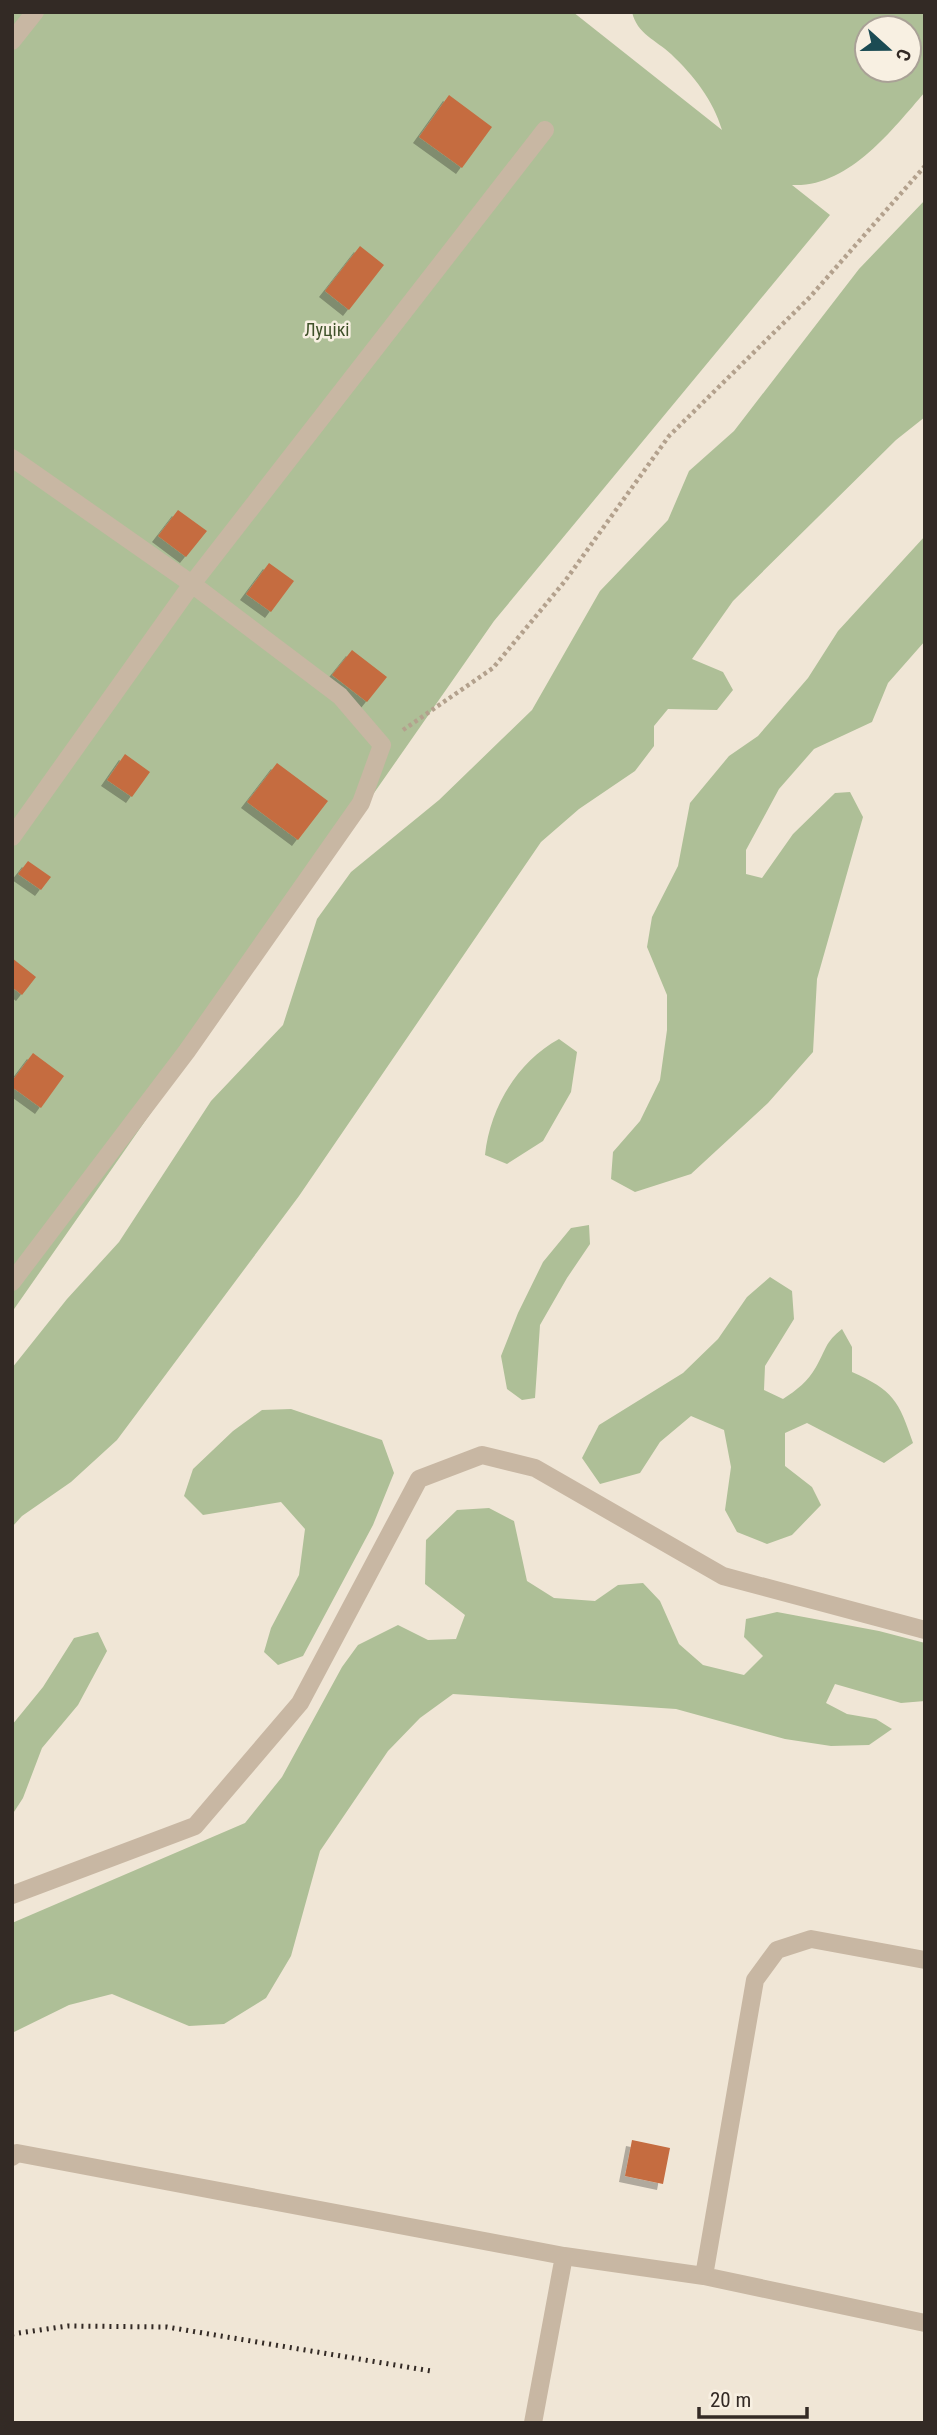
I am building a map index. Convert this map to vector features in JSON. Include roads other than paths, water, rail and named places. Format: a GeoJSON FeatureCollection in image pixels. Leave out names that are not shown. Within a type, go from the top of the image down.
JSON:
{"type":"FeatureCollection","features":[{"type":"Feature","properties":{"kind":"lane"},"geometry":{"type":"LineString","coordinates":[[12,41],[35,12]]}},
{"type":"Feature","properties":{"kind":"lane"},"geometry":{"type":"LineString","coordinates":[[12,837],[192,584],[545,130]]}},
{"type":"Feature","properties":{"kind":"lane"},"geometry":{"type":"LineString","coordinates":[[12,458],[192,584],[340,696],[382,745],[361,803],[187,1051],[12,1282]]}},
{"type":"Feature","properties":{"kind":"lane"},"geometry":{"type":"LineString","coordinates":[[12,1895],[195,1826],[300,1703],[419,1479],[482,1455],[535,1468],[723,1576],[925,1630]]}},
{"type":"Feature","properties":{"kind":"lane"},"geometry":{"type":"LineString","coordinates":[[705,2276],[755,1980],[777,1950],[811,1939],[925,1960]]}},
{"type":"Feature","properties":{"kind":"lane"},"geometry":{"type":"LineString","coordinates":[[12,2157],[17,2153],[564,2256],[705,2276],[925,2323]]}},
{"type":"Feature","properties":{"kind":"lane"},"geometry":{"type":"LineString","coordinates":[[533,2423],[564,2256]]}},
{"type":"Feature","properties":{"kind":"railway"},"geometry":{"type":"LineString","coordinates":[[12,2334],[68,2326],[167,2327],[431,2371]]}},
{"type":"Feature","properties":{"kind":"park label","name":"Луцікі"},"geometry":{"type":"Point","coordinates":[327,330]}}]}
